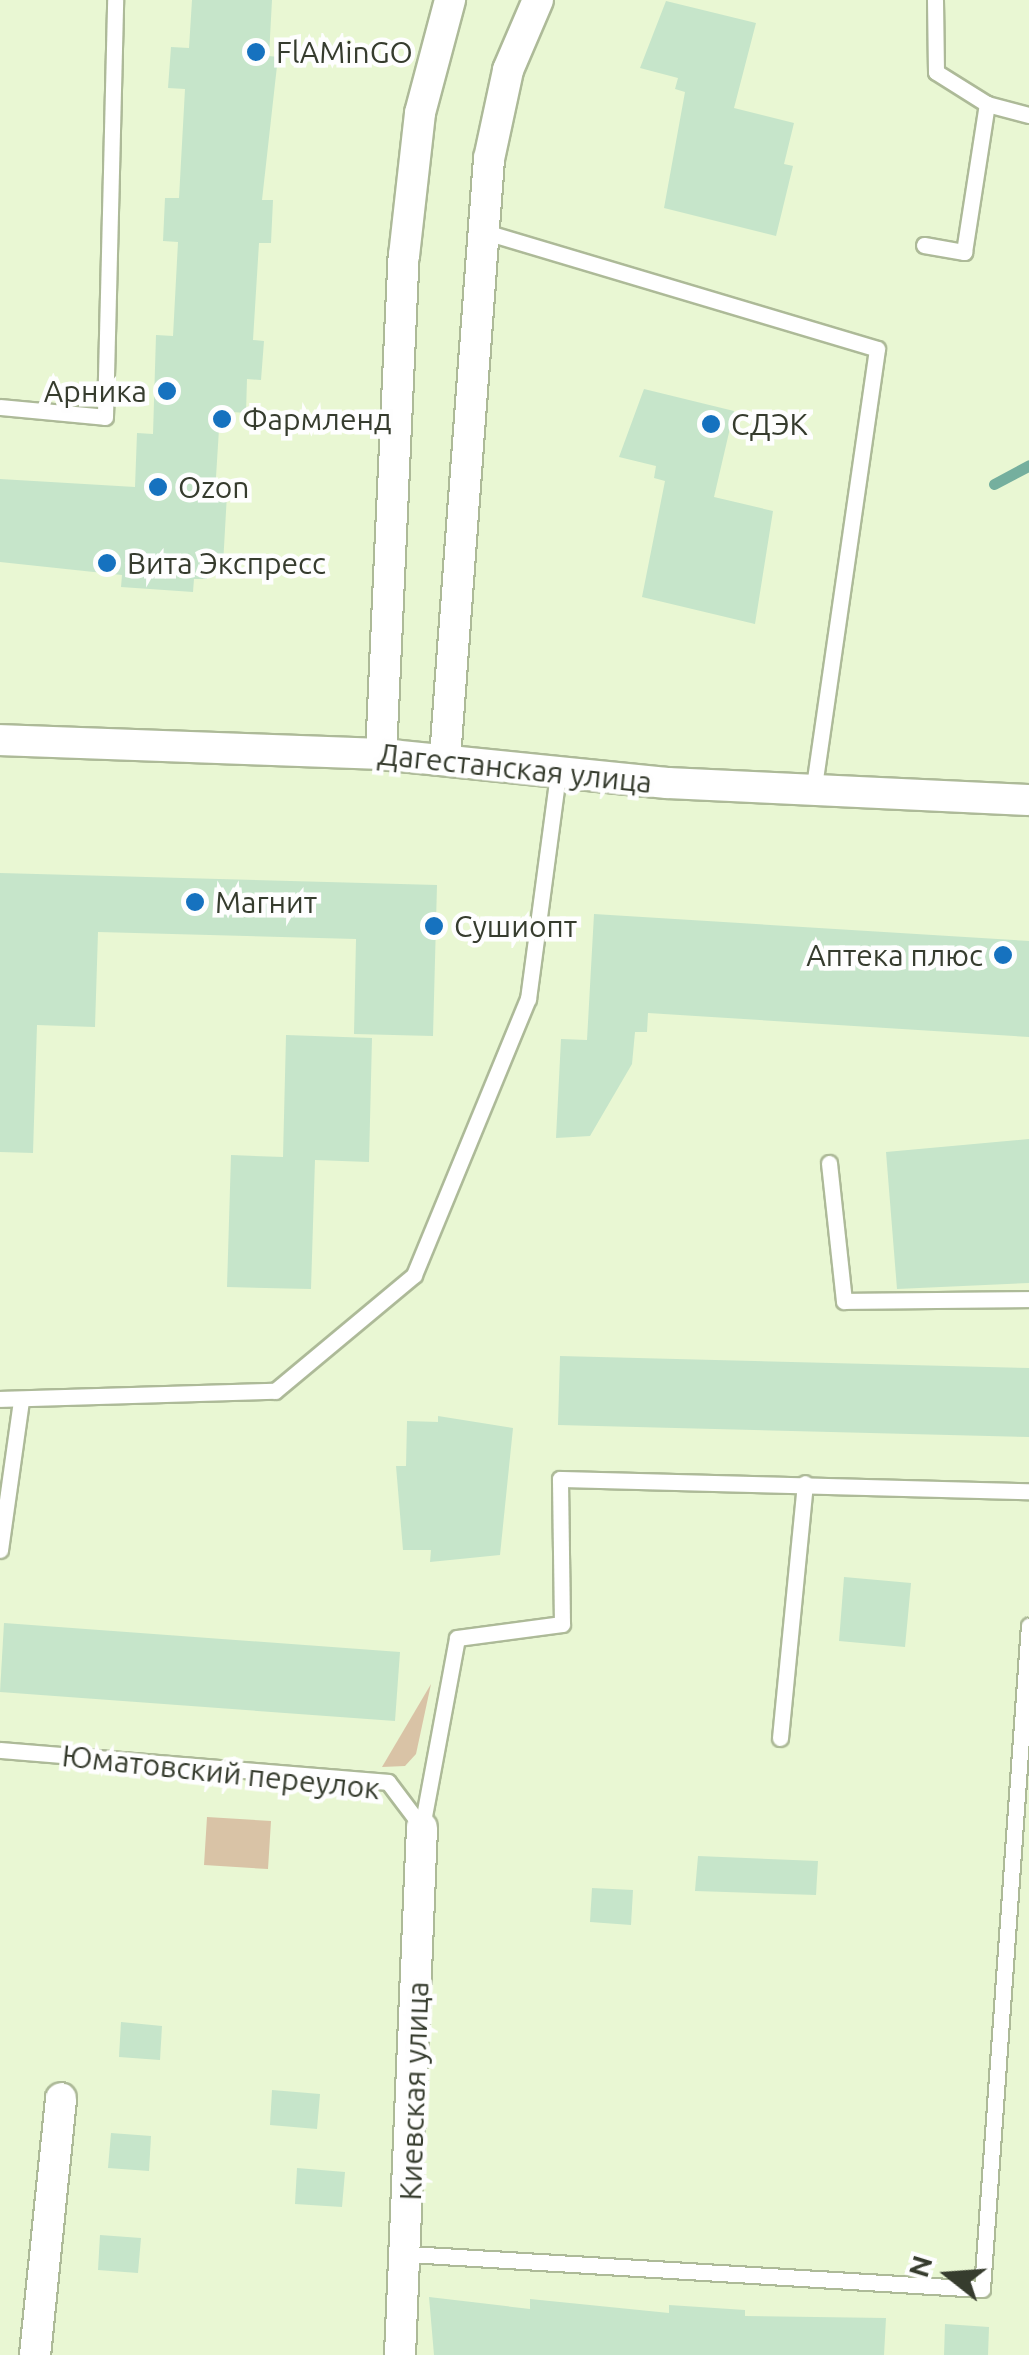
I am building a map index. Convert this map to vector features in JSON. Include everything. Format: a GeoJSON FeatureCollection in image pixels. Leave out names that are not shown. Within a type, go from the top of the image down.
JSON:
{"type":"FeatureCollection","features":[{"type":"Feature","properties":{"kind":"street"},"geometry":{"type":"LineString","coordinates":[[381,754],[404,256],[420,113],[450,0]]}},
{"type":"Feature","properties":{"kind":"street"},"geometry":{"type":"LineString","coordinates":[[444,758],[482,231],[508,70],[538,0]]}},
{"type":"Feature","properties":{"kind":"street","name":"Дагестанская улица"},"geometry":{"type":"LineString","coordinates":[[0,740],[381,754],[558,773],[813,791],[1029,800]]}},
{"type":"Feature","properties":{"kind":"street","name":"Киевская улица"},"geometry":{"type":"LineString","coordinates":[[400,2355],[409,2254],[422,1827]]}},
{"type":"Feature","properties":{"kind":"street"},"geometry":{"type":"LineString","coordinates":[[35,2355],[61,2098]]}},
{"type":"Feature","properties":{"kind":"lane"},"geometry":{"type":"LineString","coordinates":[[0,407],[105,417],[115,0]]}},
{"type":"Feature","properties":{"kind":"lane"},"geometry":{"type":"LineString","coordinates":[[935,0],[936,72],[986,104],[1029,115]]}},
{"type":"Feature","properties":{"kind":"lane"},"geometry":{"type":"LineString","coordinates":[[924,245],[964,252],[986,104]]}},
{"type":"Feature","properties":{"kind":"lane"},"geometry":{"type":"LineString","coordinates":[[482,231],[877,349],[813,791]]}},
{"type":"Feature","properties":{"kind":"lane"},"geometry":{"type":"LineString","coordinates":[[0,1398],[21,1401],[275,1391],[414,1275],[528,1000],[558,773]]}},
{"type":"Feature","properties":{"kind":"lane"},"geometry":{"type":"LineString","coordinates":[[829,1163],[844,1300],[1029,1300]]}},
{"type":"Feature","properties":{"kind":"lane"},"geometry":{"type":"LineString","coordinates":[[0,1550],[21,1401]]}},
{"type":"Feature","properties":{"kind":"lane"},"geometry":{"type":"LineString","coordinates":[[422,1827],[457,1638],[562,1624],[560,1479],[1029,1491]]}},
{"type":"Feature","properties":{"kind":"lane"},"geometry":{"type":"LineString","coordinates":[[780,1738],[804,1483]]}},
{"type":"Feature","properties":{"kind":"lane"},"geometry":{"type":"LineString","coordinates":[[409,2254],[982,2289],[1029,1626]]}},
{"type":"Feature","properties":{"kind":"lane","name":"Юматовский переулок"},"geometry":{"type":"LineString","coordinates":[[0,1750],[388,1782],[422,1827]]}},
{"type":"Feature","properties":{"kind":"shaded area"},"geometry":{"type":"Polygon","coordinates":[[[431,1684],[416,1754],[405,1766],[382,1767],[431,1684]]]}},
{"type":"Feature","properties":{"kind":"shaded area"},"geometry":{"type":"Polygon","coordinates":[[[207,1817],[271,1821],[268,1869],[204,1865],[207,1817]]]}},
{"type":"Feature","properties":{"kind":"building"},"geometry":{"type":"Polygon","coordinates":[[[192,0],[272,0],[269,56],[278,57],[262,200],[273,200],[271,243],[259,243],[253,340],[264,341],[261,380],[247,379],[246,413],[232,412],[231,430],[219,429],[215,493],[227,494],[223,565],[208,564],[207,579],[194,579],[193,592],[121,587],[122,575],[0,562],[0,479],[135,487],[137,433],[153,434],[156,335],[173,336],[178,242],[163,241],[165,198],[179,198],[185,89],[168,88],[171,47],[189,48],[192,0]]]}},
{"type":"Feature","properties":{"kind":"building"},"geometry":{"type":"Polygon","coordinates":[[[666,1],[756,23],[734,108],[794,123],[784,164],[793,166],[776,236],[664,208],[685,92],[675,89],[678,78],[640,68],[666,1]]]}},
{"type":"Feature","properties":{"kind":"building"},"geometry":{"type":"Polygon","coordinates":[[[644,389],[734,411],[714,497],[773,511],[755,624],[642,597],[665,481],[654,478],[656,466],[619,457],[644,389]]]}},
{"type":"Feature","properties":{"kind":"building"},"geometry":{"type":"Polygon","coordinates":[[[0,873],[437,885],[433,1036],[354,1034],[356,939],[98,932],[95,1027],[37,1025],[33,1153],[0,1152],[0,873]]]}},
{"type":"Feature","properties":{"kind":"building"},"geometry":{"type":"Polygon","coordinates":[[[594,914],[1029,941],[1029,1037],[648,1013],[647,1032],[635,1032],[632,1064],[590,1136],[556,1138],[561,1039],[587,1040],[594,914]]]}},
{"type":"Feature","properties":{"kind":"building"},"geometry":{"type":"Polygon","coordinates":[[[286,1035],[372,1038],[369,1162],[315,1160],[311,1289],[227,1287],[231,1155],[283,1157],[286,1035]]]}},
{"type":"Feature","properties":{"kind":"building"},"geometry":{"type":"Polygon","coordinates":[[[1029,1139],[1029,1283],[897,1289],[886,1152],[1029,1139]]]}},
{"type":"Feature","properties":{"kind":"building"},"geometry":{"type":"Polygon","coordinates":[[[560,1356],[1029,1368],[1029,1437],[558,1425],[560,1356]]]}},
{"type":"Feature","properties":{"kind":"building"},"geometry":{"type":"Polygon","coordinates":[[[438,1416],[513,1428],[500,1555],[430,1562],[431,1550],[403,1550],[396,1466],[406,1466],[407,1421],[438,1422],[438,1416]]]}},
{"type":"Feature","properties":{"kind":"building"},"geometry":{"type":"Polygon","coordinates":[[[844,1577],[911,1583],[905,1647],[839,1641],[844,1577]]]}},
{"type":"Feature","properties":{"kind":"building"},"geometry":{"type":"Polygon","coordinates":[[[4,1623],[400,1652],[395,1721],[0,1692],[4,1623]]]}},
{"type":"Feature","properties":{"kind":"building"},"geometry":{"type":"Polygon","coordinates":[[[698,1856],[818,1861],[816,1895],[695,1891],[698,1856]]]}},
{"type":"Feature","properties":{"kind":"building"},"geometry":{"type":"Polygon","coordinates":[[[592,1888],[633,1890],[631,1925],[590,1922],[592,1888]]]}},
{"type":"Feature","properties":{"kind":"building"},"geometry":{"type":"Polygon","coordinates":[[[121,2022],[162,2026],[160,2060],[119,2057],[121,2022]]]}},
{"type":"Feature","properties":{"kind":"building"},"geometry":{"type":"Polygon","coordinates":[[[272,2090],[320,2094],[317,2129],[270,2125],[272,2090]]]}},
{"type":"Feature","properties":{"kind":"building"},"geometry":{"type":"Polygon","coordinates":[[[111,2133],[151,2136],[149,2171],[108,2168],[111,2133]]]}},
{"type":"Feature","properties":{"kind":"building"},"geometry":{"type":"Polygon","coordinates":[[[297,2168],[345,2172],[342,2207],[295,2204],[297,2168]]]}},
{"type":"Feature","properties":{"kind":"building"},"geometry":{"type":"Polygon","coordinates":[[[100,2235],[141,2238],[138,2273],[98,2270],[100,2235]]]}},
{"type":"Feature","properties":{"kind":"building"},"geometry":{"type":"Polygon","coordinates":[[[429,2297],[530,2309],[530,2299],[669,2313],[669,2305],[745,2310],[745,2316],[886,2318],[884,2355],[434,2355],[429,2297]]]}},
{"type":"Feature","properties":{"kind":"building"},"geometry":{"type":"Polygon","coordinates":[[[945,2324],[989,2327],[988,2355],[944,2355],[945,2324]]]}},
{"type":"Feature","properties":{"kind":"waterway"},"geometry":{"type":"LineString","coordinates":[[994,484],[1029,465]]}},
{"type":"Feature","properties":{"kind":"place","name":"FlAMinGO"},"geometry":{"type":"Point","coordinates":[256,52]}},
{"type":"Feature","properties":{"kind":"place","name":"Арника"},"geometry":{"type":"Point","coordinates":[167,391]}},
{"type":"Feature","properties":{"kind":"place","name":"Фармленд"},"geometry":{"type":"Point","coordinates":[222,419]}},
{"type":"Feature","properties":{"kind":"place","name":"СДЭК"},"geometry":{"type":"Point","coordinates":[711,424]}},
{"type":"Feature","properties":{"kind":"place","name":"Ozon"},"geometry":{"type":"Point","coordinates":[158,487]}},
{"type":"Feature","properties":{"kind":"place","name":"Вита Экспресс"},"geometry":{"type":"Point","coordinates":[107,563]}},
{"type":"Feature","properties":{"kind":"place","name":"Магнит"},"geometry":{"type":"Point","coordinates":[195,902]}},
{"type":"Feature","properties":{"kind":"place","name":"Сушиопт"},"geometry":{"type":"Point","coordinates":[434,926]}},
{"type":"Feature","properties":{"kind":"place","name":"Аптека плюс"},"geometry":{"type":"Point","coordinates":[1003,955]}}]}
